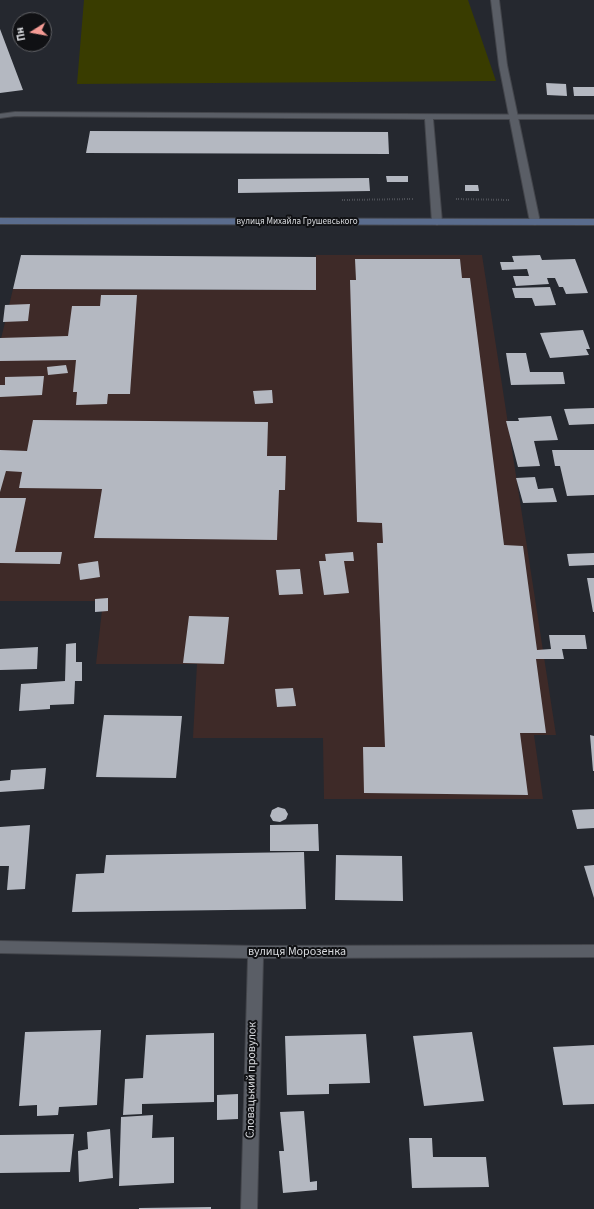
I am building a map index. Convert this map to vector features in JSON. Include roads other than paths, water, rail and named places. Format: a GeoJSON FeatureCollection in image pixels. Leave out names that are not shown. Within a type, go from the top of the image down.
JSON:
{"type":"FeatureCollection","features":[{"type":"Feature","properties":{"kind":"main road","name":"вулиця Михайла Грушевського"},"geometry":{"type":"LineString","coordinates":[[0,221],[594,222]]}},
{"type":"Feature","properties":{"kind":"street"},"geometry":{"type":"LineString","coordinates":[[495,0],[503,65],[535,222]]}},
{"type":"Feature","properties":{"kind":"street"},"geometry":{"type":"LineString","coordinates":[[0,116],[15,114],[594,117]]}},
{"type":"Feature","properties":{"kind":"street"},"geometry":{"type":"LineString","coordinates":[[429,115],[437,222]]}},
{"type":"Feature","properties":{"kind":"street","name":"вулиця Морозенка"},"geometry":{"type":"LineString","coordinates":[[0,947],[256,952],[594,950]]}},
{"type":"Feature","properties":{"kind":"street","name":"Словацький провулок"},"geometry":{"type":"LineString","coordinates":[[249,1209],[256,952]]}}]}
